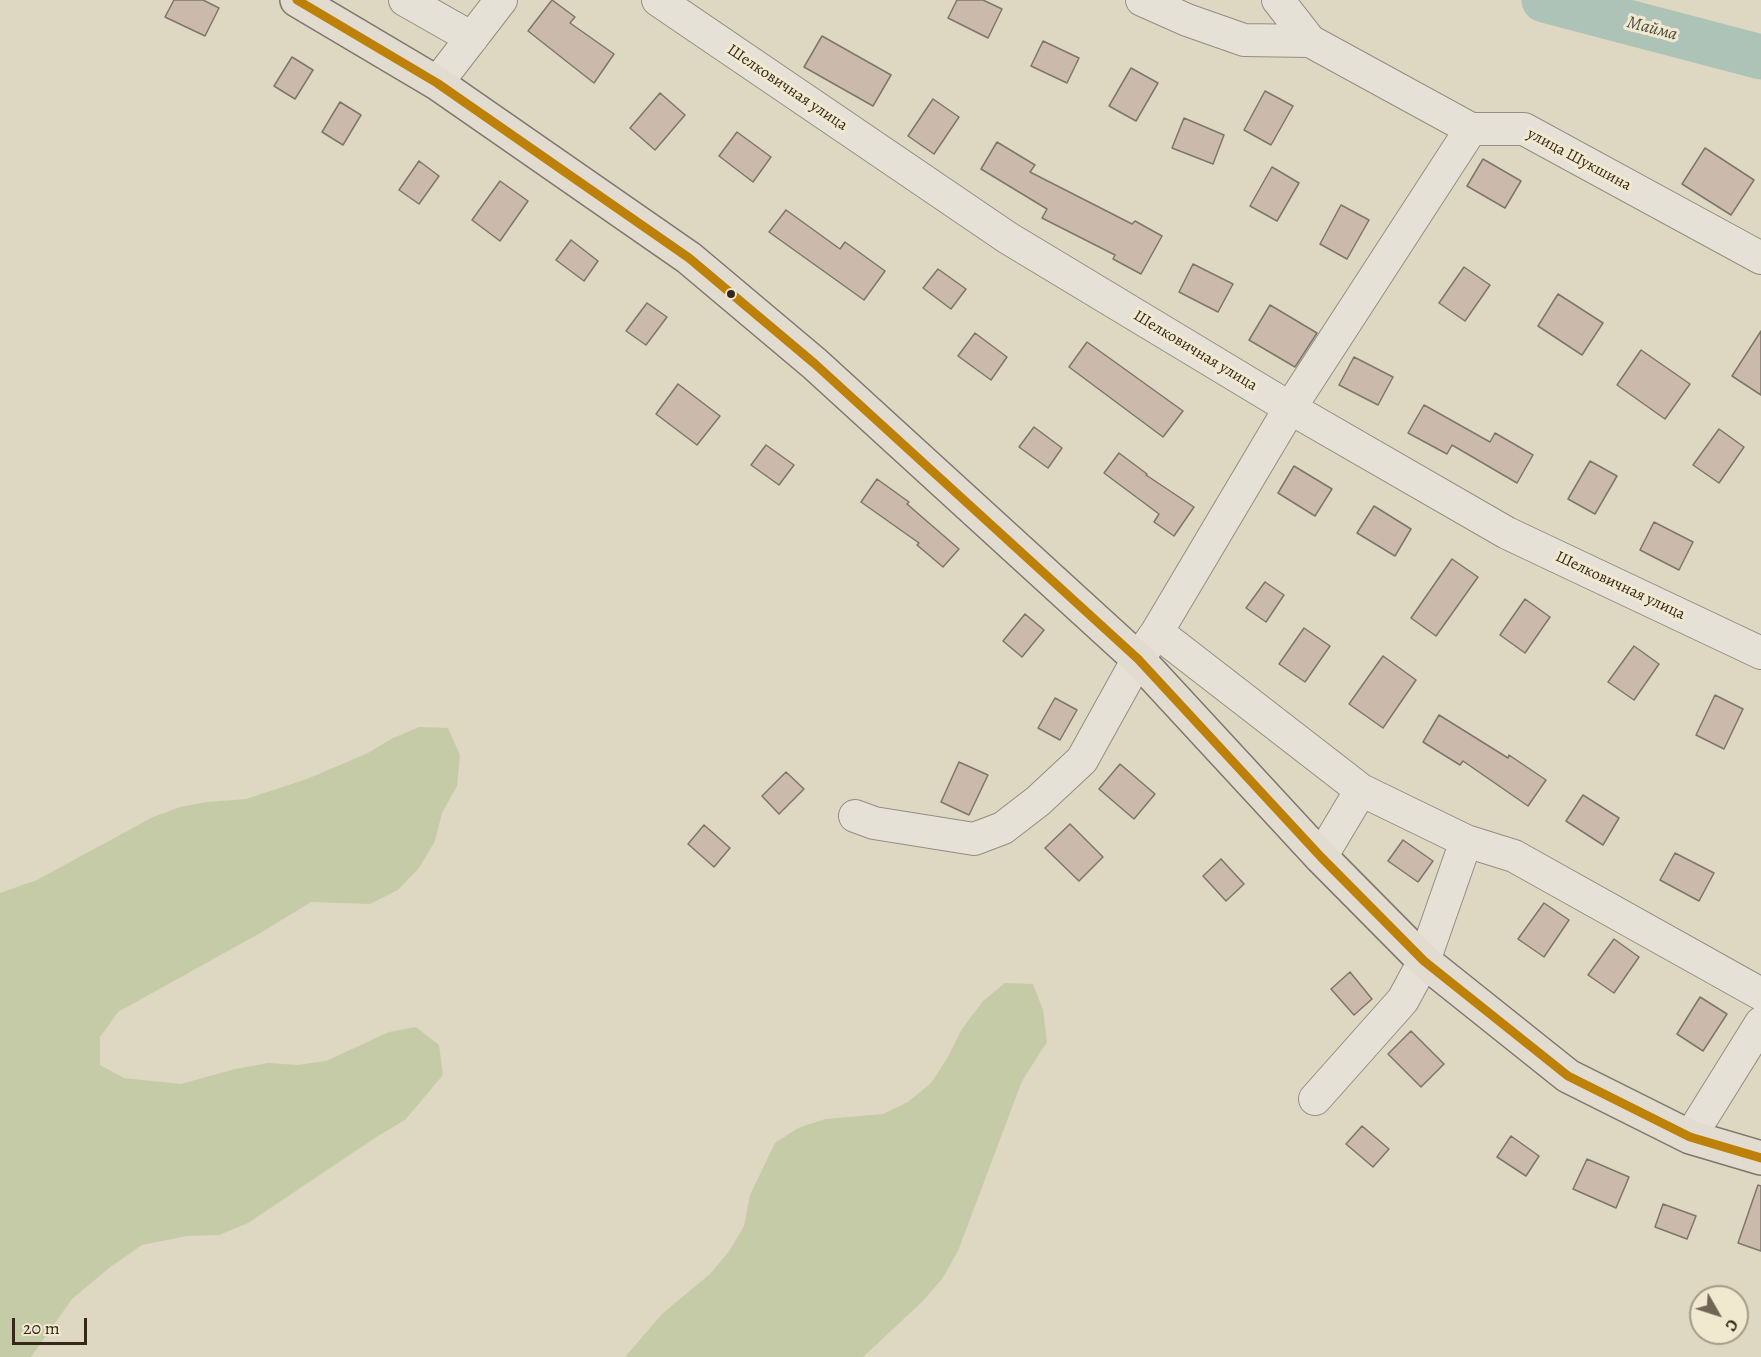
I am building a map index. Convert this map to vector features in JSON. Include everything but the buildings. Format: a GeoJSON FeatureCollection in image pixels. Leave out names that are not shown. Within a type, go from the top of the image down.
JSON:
{"type":"FeatureCollection","features":[{"type":"Feature","properties":{"kind":"main road"},"geometry":{"type":"LineString","coordinates":[[297,0],[437,83],[689,258],[815,364],[1138,659],[1321,857],[1424,961],[1568,1076],[1690,1137],[1761,1158]]}},
{"type":"Feature","properties":{"kind":"street"},"geometry":{"type":"LineString","coordinates":[[405,0],[472,38]]}},
{"type":"Feature","properties":{"kind":"street"},"geometry":{"type":"LineString","coordinates":[[437,83],[501,0]]}},
{"type":"Feature","properties":{"kind":"street","name":"Шелковичная улица"},"geometry":{"type":"LineString","coordinates":[[658,0],[1008,238],[1290,408],[1507,533],[1761,653]]}},
{"type":"Feature","properties":{"kind":"street"},"geometry":{"type":"LineString","coordinates":[[1142,0],[1187,20],[1244,40],[1310,41]]}},
{"type":"Feature","properties":{"kind":"street","name":"улица Шукшина"},"geometry":{"type":"LineString","coordinates":[[1278,0],[1310,41],[1471,129],[1524,129],[1761,258]]}},
{"type":"Feature","properties":{"kind":"street"},"geometry":{"type":"LineString","coordinates":[[855,816],[873,823],[974,839],[1003,828],[1038,801],[1082,760],[1138,659],[1157,632],[1290,408],[1471,129]]}},
{"type":"Feature","properties":{"kind":"street"},"geometry":{"type":"LineString","coordinates":[[1157,632],[1361,790],[1466,841],[1514,856],[1761,994]]}},
{"type":"Feature","properties":{"kind":"street"},"geometry":{"type":"LineString","coordinates":[[1321,857],[1361,790]]}},
{"type":"Feature","properties":{"kind":"street"},"geometry":{"type":"LineString","coordinates":[[1315,1099],[1403,1000],[1424,961],[1466,841]]}},
{"type":"Feature","properties":{"kind":"street"},"geometry":{"type":"LineString","coordinates":[[1690,1137],[1761,1023]]}},
{"type":"Feature","properties":{"kind":"green space"},"geometry":{"type":"Polygon","coordinates":[[[419,727],[448,728],[460,755],[457,786],[442,813],[435,841],[419,868],[398,890],[370,904],[311,902],[262,932],[118,1012],[100,1037],[100,1065],[124,1078],[181,1084],[235,1069],[268,1063],[297,1065],[326,1061],[389,1032],[416,1027],[439,1045],[443,1075],[405,1120],[248,1223],[219,1235],[187,1236],[142,1245],[109,1268],[72,1299],[31,1357],[0,1357],[0,893],[37,880],[153,817],[180,807],[246,799],[307,779],[368,753],[391,739],[419,727]]]}},
{"type":"Feature","properties":{"kind":"green space"},"geometry":{"type":"Polygon","coordinates":[[[1005,983],[1033,984],[1043,1010],[1047,1042],[1022,1081],[958,1251],[942,1279],[923,1301],[863,1357],[625,1357],[663,1313],[710,1274],[730,1250],[744,1226],[750,1195],[775,1143],[798,1128],[825,1119],[883,1114],[908,1102],[931,1083],[962,1029],[983,1001],[1005,983]]]}},
{"type":"Feature","properties":{"kind":"waterway","name":"Майма"},"geometry":{"type":"LineString","coordinates":[[1544,0],[1761,57]]}},
{"type":"Feature","properties":{"kind":"transit line"},"geometry":{"type":"LineString","coordinates":[[297,0],[437,83],[689,258],[815,364],[1138,659],[1321,857],[1424,961],[1568,1076],[1690,1137],[1761,1158]]}}]}
